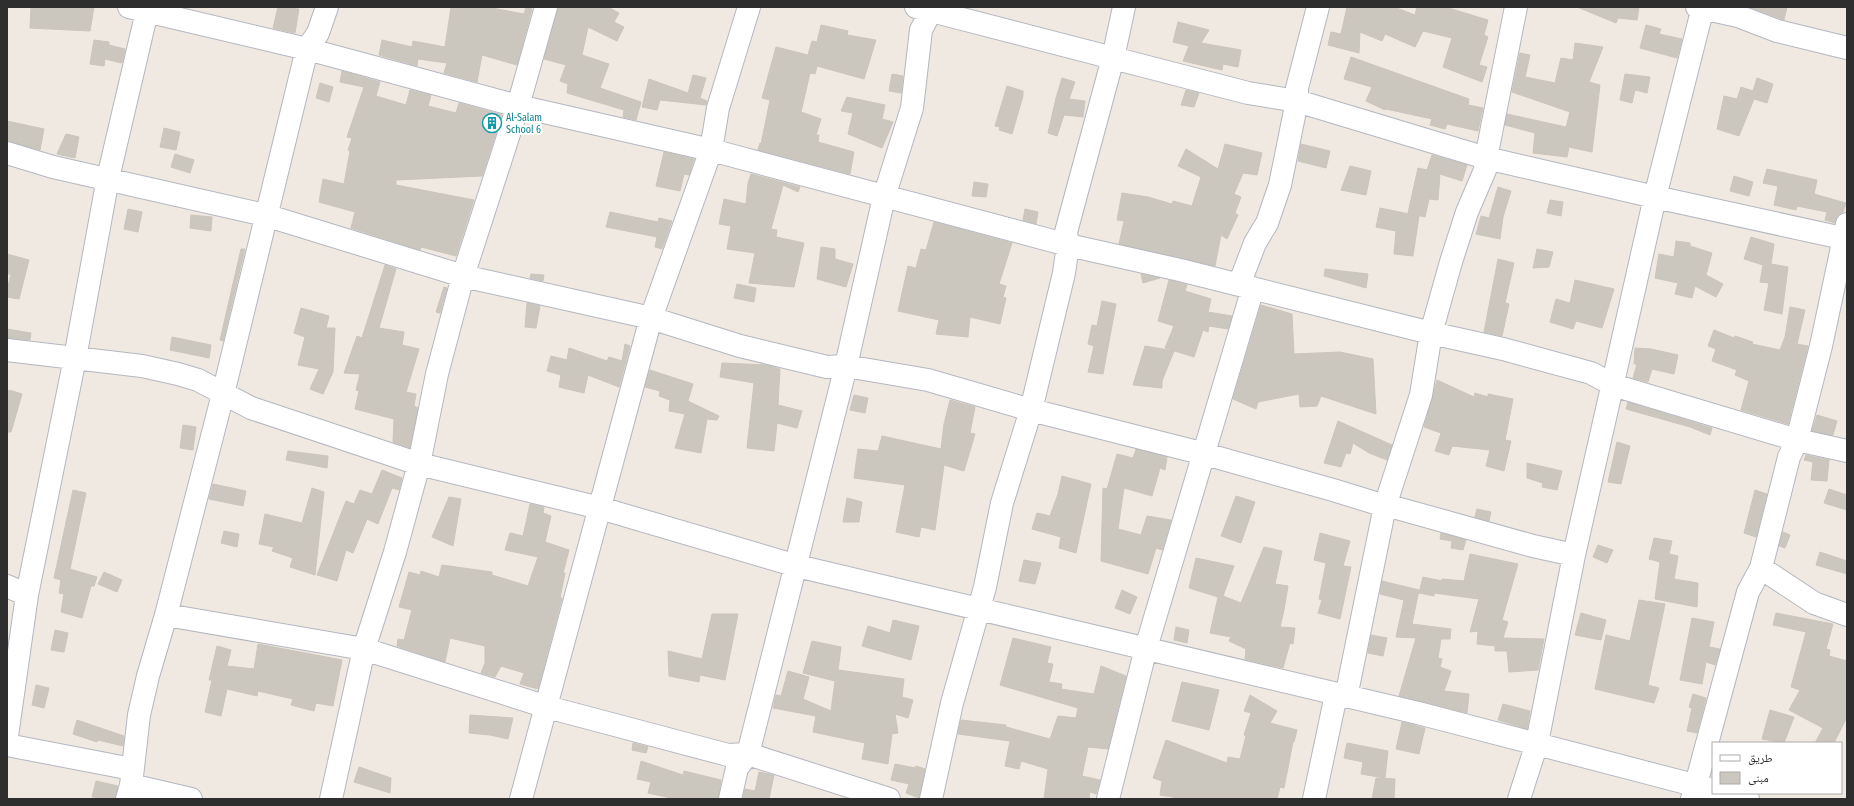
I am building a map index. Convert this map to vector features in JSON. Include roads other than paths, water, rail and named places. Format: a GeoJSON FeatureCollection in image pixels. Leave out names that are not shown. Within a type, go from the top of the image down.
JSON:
{"type":"FeatureCollection","features":[{"type":"Feature","properties":{"kind":"street"},"geometry":{"type":"LineString","coordinates":[[130,784],[138,715],[166,614],[223,394],[306,49],[318,33],[327,7]]}},
{"type":"Feature","properties":{"kind":"street"},"geometry":{"type":"LineString","coordinates":[[331,799],[364,649],[395,552],[420,464],[437,374],[463,276],[518,106],[546,7]]}},
{"type":"Feature","properties":{"kind":"street"},"geometry":{"type":"LineString","coordinates":[[521,799],[651,318],[711,150],[718,108],[749,7]]}},
{"type":"Feature","properties":{"kind":"street"},"geometry":{"type":"LineString","coordinates":[[931,799],[952,703],[985,588],[1002,503],[1031,410],[1064,273],[1068,245],[1066,232],[1113,58],[1124,7]]}},
{"type":"Feature","properties":{"kind":"street"},"geometry":{"type":"LineString","coordinates":[[1108,799],[1146,648],[1205,454],[1246,286],[1255,242],[1268,223],[1280,185],[1297,101],[1297,88],[1318,7]]}},
{"type":"Feature","properties":{"kind":"street"},"geometry":{"type":"LineString","coordinates":[[1314,799],[1341,696],[1385,506],[1421,395],[1431,333],[1467,212],[1485,170],[1511,21],[1516,7]]}},
{"type":"Feature","properties":{"kind":"street"},"geometry":{"type":"LineString","coordinates":[[1519,799],[1536,743],[1574,555],[1655,197],[1701,7],[1738,16],[1777,31],[1847,48]]}},
{"type":"Feature","properties":{"kind":"street"},"geometry":{"type":"LineString","coordinates":[[730,799],[737,768],[748,754],[797,566],[804,530],[846,366],[884,197],[912,108],[921,30],[927,8],[1248,94],[1297,101],[1486,158],[1655,197],[1846,234],[1797,440],[1789,457],[1761,568],[1748,592],[1713,742]]}},
{"type":"Feature","properties":{"kind":"street"},"geometry":{"type":"LineString","coordinates":[[7,736],[27,595],[75,358],[141,9],[306,49],[518,106],[711,150],[1068,245],[1246,286],[1431,333],[1503,349],[1591,373],[1613,385],[1797,440],[1847,451]]}},
{"type":"Feature","properties":{"kind":"street"},"geometry":{"type":"LineString","coordinates":[[7,152],[53,167],[108,178],[265,215],[463,276],[651,318],[740,346],[827,367],[846,366],[928,380],[1031,410],[1205,454],[1385,506],[1533,546],[1574,555]]}},
{"type":"Feature","properties":{"kind":"street"},"geometry":{"type":"LineString","coordinates":[[7,350],[142,366],[178,374],[198,380],[251,408],[420,464],[600,508],[797,566],[979,608],[1536,743],[1701,791],[1712,744]]}},
{"type":"Feature","properties":{"kind":"street"},"geometry":{"type":"LineString","coordinates":[[1761,568],[1814,603],[1847,615]]}},
{"type":"Feature","properties":{"kind":"street"},"geometry":{"type":"LineString","coordinates":[[7,586],[27,595]]}},
{"type":"Feature","properties":{"kind":"street"},"geometry":{"type":"LineString","coordinates":[[166,614],[364,649],[546,707],[728,755],[748,754],[889,799]]}},
{"type":"Feature","properties":{"kind":"street"},"geometry":{"type":"LineString","coordinates":[[7,745],[130,784],[191,799]]}},
{"type":"Feature","properties":{"kind":"street"},"geometry":{"type":"LineString","coordinates":[[1730,794],[1748,799]]}},
{"type":"Feature","properties":{"kind":"place","name":"Al-Salam School 6"},"geometry":{"type":"Point","coordinates":[492,123]}}]}
